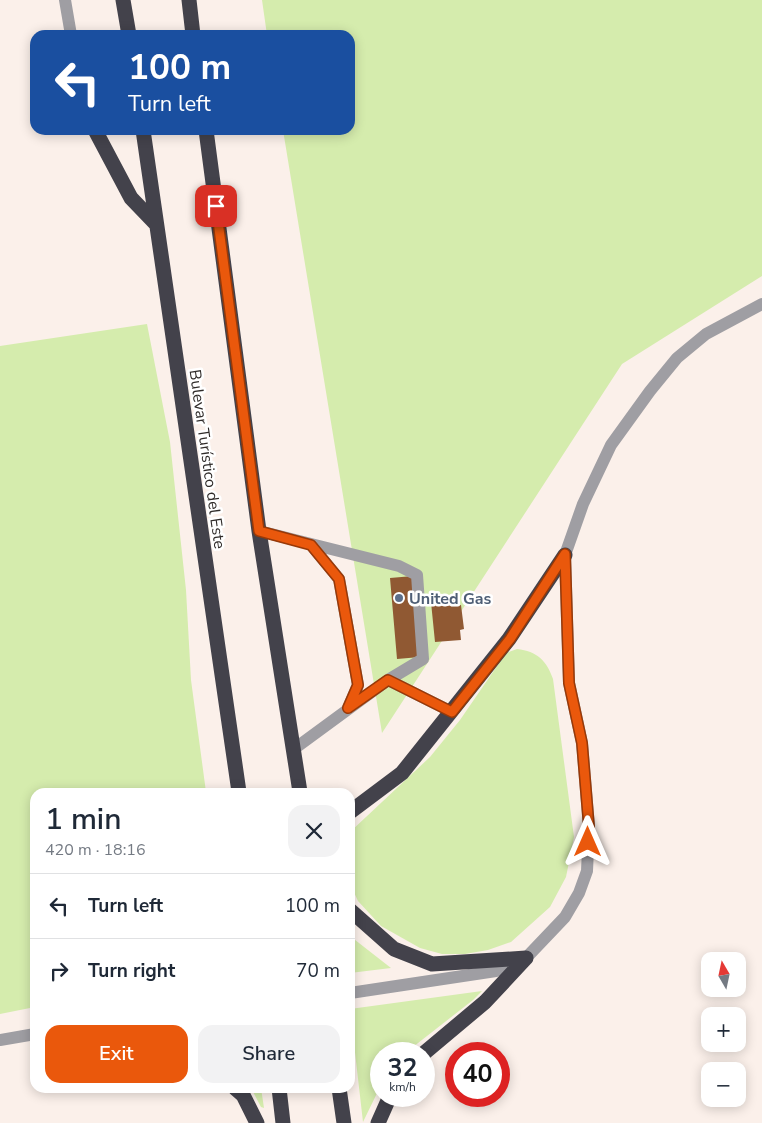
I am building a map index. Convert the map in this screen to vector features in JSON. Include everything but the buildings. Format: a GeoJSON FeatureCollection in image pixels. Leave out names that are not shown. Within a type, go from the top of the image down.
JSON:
{"type":"FeatureCollection","features":[{"type":"Feature","properties":{"kind":"highway"},"geometry":{"type":"LineString","coordinates":[[124,0],[128,30]]}},
{"type":"Feature","properties":{"kind":"highway"},"geometry":{"type":"LineString","coordinates":[[188,0],[192,30]]}},
{"type":"Feature","properties":{"kind":"highway"},"geometry":{"type":"LineString","coordinates":[[98,135],[130,198],[156,224]]}},
{"type":"Feature","properties":{"kind":"highway","name":"Bulevar Turístico del Este"},"geometry":{"type":"LineString","coordinates":[[144,135],[239,788]]}},
{"type":"Feature","properties":{"kind":"highway"},"geometry":{"type":"LineString","coordinates":[[207,135],[259,531],[299,788]]}},
{"type":"Feature","properties":{"kind":"highway"},"geometry":{"type":"LineString","coordinates":[[355,808],[402,773],[510,639],[565,554]]}},
{"type":"Feature","properties":{"kind":"highway"},"geometry":{"type":"LineString","coordinates":[[355,914],[394,949],[432,964],[526,958]]}},
{"type":"Feature","properties":{"kind":"highway"},"geometry":{"type":"LineString","coordinates":[[435,1044],[485,1002],[526,958]]}},
{"type":"Feature","properties":{"kind":"highway"},"geometry":{"type":"LineString","coordinates":[[241,1093],[257,1123]]}},
{"type":"Feature","properties":{"kind":"highway"},"geometry":{"type":"LineString","coordinates":[[280,1093],[283,1123]]}},
{"type":"Feature","properties":{"kind":"highway"},"geometry":{"type":"LineString","coordinates":[[341,1093],[344,1123]]}},
{"type":"Feature","properties":{"kind":"highway"},"geometry":{"type":"LineString","coordinates":[[378,1123],[385,1107]]}},
{"type":"Feature","properties":{"kind":"street"},"geometry":{"type":"LineString","coordinates":[[65,0],[70,30]]}},
{"type":"Feature","properties":{"kind":"street"},"geometry":{"type":"LineString","coordinates":[[355,992],[469,977],[496,971],[526,958],[565,917],[579,893],[587,871],[589,827],[582,743],[569,683],[565,554],[583,504],[611,445],[650,392],[677,358],[706,334],[762,304]]}},
{"type":"Feature","properties":{"kind":"street"},"geometry":{"type":"LineString","coordinates":[[259,531],[399,566],[417,576],[423,659],[388,680],[294,749]]}},
{"type":"Feature","properties":{"kind":"street"},"geometry":{"type":"LineString","coordinates":[[311,545],[339,579],[358,685],[348,708]]}},
{"type":"Feature","properties":{"kind":"street"},"geometry":{"type":"LineString","coordinates":[[388,680],[452,712]]}},
{"type":"Feature","properties":{"kind":"street"},"geometry":{"type":"LineString","coordinates":[[0,1040],[30,1035]]}},
{"type":"Feature","properties":{"kind":"green space"},"geometry":{"type":"Polygon","coordinates":[[[262,0],[762,0],[762,276],[622,364],[382,733],[284,135],[355,135],[355,30],[266,30],[262,0]]]}},
{"type":"Feature","properties":{"kind":"green space"},"geometry":{"type":"Polygon","coordinates":[[[147,324],[170,442],[186,590],[191,680],[205,788],[30,788],[30,1008],[0,1014],[0,346],[147,324]]]}},
{"type":"Feature","properties":{"kind":"green space"},"geometry":{"type":"Polygon","coordinates":[[[517,649],[536,655],[548,667],[553,679],[574,837],[566,877],[550,907],[511,942],[488,950],[465,954],[442,954],[420,948],[381,926],[358,901],[355,895],[355,827],[430,757],[460,720],[506,653],[517,649]]]}},
{"type":"Feature","properties":{"kind":"green space"},"geometry":{"type":"Polygon","coordinates":[[[355,940],[391,968],[355,972],[355,940]]]}},
{"type":"Feature","properties":{"kind":"green space"},"geometry":{"type":"Polygon","coordinates":[[[482,991],[419,1042],[370,1042],[370,1107],[363,1122],[355,1052],[355,1008],[482,991]]]}},
{"type":"Feature","properties":{"kind":"green space"},"geometry":{"type":"Polygon","coordinates":[[[254,1093],[262,1093],[264,1108],[261,1107],[254,1093]]]}},
{"type":"Feature","properties":{"kind":"place","name":"United Gas"},"geometry":{"type":"Point","coordinates":[399,598]}},
{"type":"Feature","properties":{"kind":"route"},"geometry":{"type":"LineString","coordinates":[[216,206],[259,531],[311,545],[339,579],[358,685],[348,708],[388,680],[452,712],[510,639],[565,554],[569,683],[582,743],[589,827],[588,842]]}}]}
